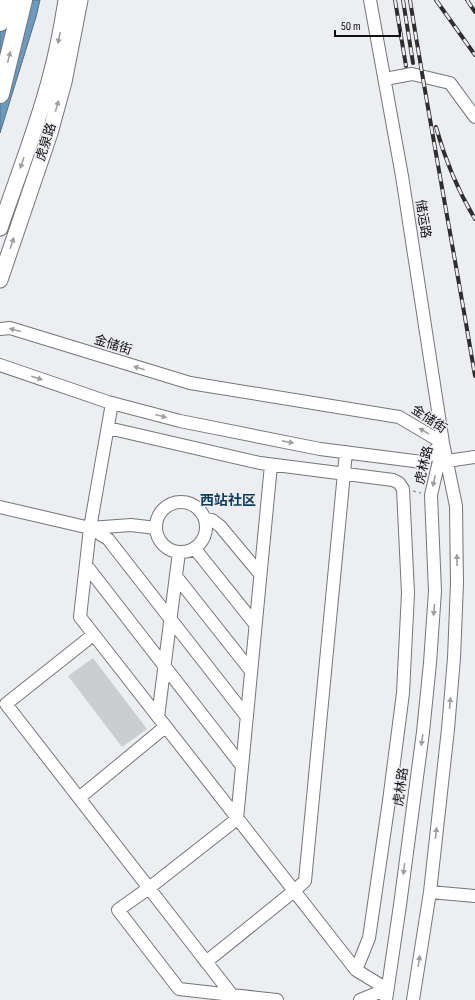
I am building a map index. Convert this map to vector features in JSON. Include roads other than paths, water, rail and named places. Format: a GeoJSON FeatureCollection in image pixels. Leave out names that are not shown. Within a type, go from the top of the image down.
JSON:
{"type":"FeatureCollection","features":[{"type":"Feature","properties":{"kind":"highway"},"geometry":{"type":"LineString","coordinates":[[0,22],[5,0]]}},
{"type":"Feature","properties":{"kind":"highway"},"geometry":{"type":"LineString","coordinates":[[0,94],[23,0]]}},
{"type":"Feature","properties":{"kind":"main road","name":"虎泉路"},"geometry":{"type":"LineString","coordinates":[[0,228],[42,104],[50,76],[66,0]]}},
{"type":"Feature","properties":{"kind":"main road","name":"虎泉路"},"geometry":{"type":"LineString","coordinates":[[0,280],[50,133],[64,82],[80,0]]}},
{"type":"Feature","properties":{"kind":"street","name":"储运路"},"geometry":{"type":"LineString","coordinates":[[370,0],[402,176],[443,443]]}},
{"type":"Feature","properties":{"kind":"street"},"geometry":{"type":"LineString","coordinates":[[385,79],[412,74],[450,83],[475,117]]}},
{"type":"Feature","properties":{"kind":"street","name":"金储街"},"geometry":{"type":"LineString","coordinates":[[0,330],[10,328],[190,383],[399,417],[443,443],[422,462],[320,449],[180,421],[112,403],[0,365]]}},
{"type":"Feature","properties":{"kind":"street"},"geometry":{"type":"LineString","coordinates":[[112,403],[90,528],[80,617],[356,970],[386,995]]}},
{"type":"Feature","properties":{"kind":"street"},"geometry":{"type":"LineString","coordinates":[[108,428],[252,462],[393,480],[399,482],[403,489],[408,593],[403,693],[369,938],[356,970]]}},
{"type":"Feature","properties":{"kind":"street","name":"虎林路"},"geometry":{"type":"LineString","coordinates":[[413,1000],[430,892],[448,729],[455,643],[457,583],[456,506],[443,443]]}},
{"type":"Feature","properties":{"kind":"street","name":"虎林路"},"geometry":{"type":"LineString","coordinates":[[386,995],[400,905],[423,732],[435,591],[431,495],[443,443]]}},
{"type":"Feature","properties":{"kind":"street"},"geometry":{"type":"LineString","coordinates":[[206,962],[294,891],[304,881],[346,452]]}},
{"type":"Feature","properties":{"kind":"street"},"geometry":{"type":"LineString","coordinates":[[447,461],[475,457]]}},
{"type":"Feature","properties":{"kind":"street"},"geometry":{"type":"LineString","coordinates":[[271,465],[237,819],[149,888],[118,910],[178,994],[232,995],[257,999],[277,1000]]}},
{"type":"Feature","properties":{"kind":"street"},"geometry":{"type":"LineString","coordinates":[[183,502],[198,508],[206,522],[204,539],[195,548],[184,552],[168,549],[162,544],[156,528],[157,520],[161,512],[167,506],[183,502]]}},
{"type":"Feature","properties":{"kind":"street"},"geometry":{"type":"LineString","coordinates":[[0,507],[90,528],[131,526],[156,528]]}},
{"type":"Feature","properties":{"kind":"street"},"geometry":{"type":"LineString","coordinates":[[205,519],[212,520],[220,526],[260,574]]}},
{"type":"Feature","properties":{"kind":"street"},"geometry":{"type":"LineString","coordinates":[[90,528],[108,539],[247,717]]}},
{"type":"Feature","properties":{"kind":"street"},"geometry":{"type":"LineString","coordinates":[[195,548],[256,624]]}},
{"type":"Feature","properties":{"kind":"street"},"geometry":{"type":"LineString","coordinates":[[158,717],[179,552]]}},
{"type":"Feature","properties":{"kind":"street"},"geometry":{"type":"LineString","coordinates":[[86,565],[242,766]]}},
{"type":"Feature","properties":{"kind":"street"},"geometry":{"type":"LineString","coordinates":[[176,578],[251,670]]}},
{"type":"Feature","properties":{"kind":"street"},"geometry":{"type":"LineString","coordinates":[[94,635],[3,703],[232,995]]}},
{"type":"Feature","properties":{"kind":"street"},"geometry":{"type":"LineString","coordinates":[[79,798],[166,727]]}},
{"type":"Feature","properties":{"kind":"street"},"geometry":{"type":"LineString","coordinates":[[430,892],[475,896]]}},
{"type":"Feature","properties":{"kind":"street"},"geometry":{"type":"LineString","coordinates":[[360,1000],[386,995]]}},
{"type":"Feature","properties":{"kind":"water"},"geometry":{"type":"Polygon","coordinates":[[[0,0],[40,0],[0,133],[0,0]]]}},
{"type":"Feature","properties":{"kind":"railway"},"geometry":{"type":"LineString","coordinates":[[395,0],[406,66]]}},
{"type":"Feature","properties":{"kind":"railway"},"geometry":{"type":"LineString","coordinates":[[403,0],[413,63]]}},
{"type":"Feature","properties":{"kind":"railway"},"geometry":{"type":"LineString","coordinates":[[410,0],[475,376]]}},
{"type":"Feature","properties":{"kind":"railway"},"geometry":{"type":"LineString","coordinates":[[436,0],[475,55]]}},
{"type":"Feature","properties":{"kind":"railway"},"geometry":{"type":"LineString","coordinates":[[467,0],[475,12]]}},
{"type":"Feature","properties":{"kind":"railway"},"geometry":{"type":"LineString","coordinates":[[436,127],[452,174],[475,219]]}},
{"type":"Feature","properties":{"kind":"district","name":"西站社区"},"geometry":{"type":"Point","coordinates":[228,500]}}]}
